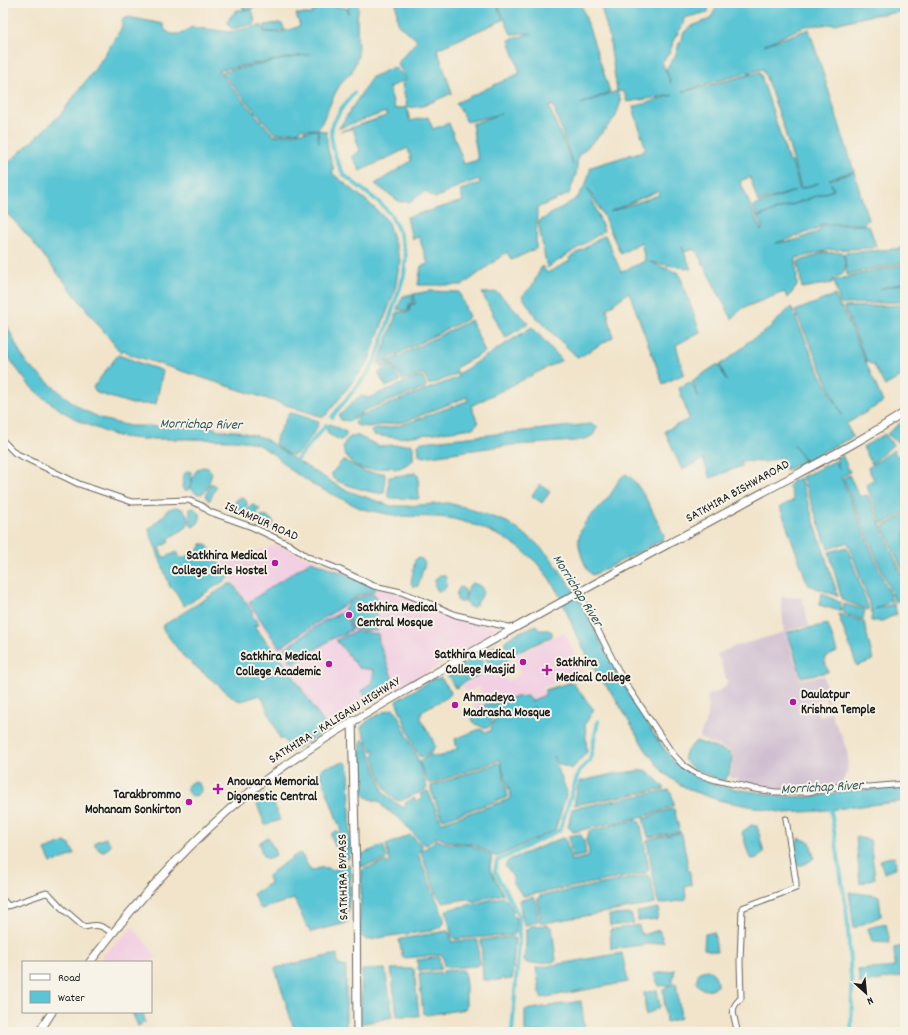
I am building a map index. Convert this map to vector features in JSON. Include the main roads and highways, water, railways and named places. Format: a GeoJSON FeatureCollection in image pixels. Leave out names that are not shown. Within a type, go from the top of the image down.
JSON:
{"type":"FeatureCollection","features":[{"type":"Feature","properties":{"kind":"highway","name":"SATKHIRA BISHWAROAD"},"geometry":{"type":"LineString","coordinates":[[555,606],[848,446],[905,412]]}},
{"type":"Feature","properties":{"kind":"highway","name":"SATKHIRA - KALIGANJ HIGHWAY"},"geometry":{"type":"LineString","coordinates":[[91,961],[112,933],[187,850],[251,791],[284,766],[352,722],[513,628],[555,606]]}},
{"type":"Feature","properties":{"kind":"highway","name":"SATKHIRA BYPASS"},"geometry":{"type":"LineString","coordinates":[[352,722],[356,872],[357,1032]]}},
{"type":"Feature","properties":{"kind":"highway"},"geometry":{"type":"LineString","coordinates":[[39,1032],[51,1013]]}},
{"type":"Feature","properties":{"kind":"water"},"geometry":{"type":"Polygon","coordinates":[[[242,3],[257,3],[249,10],[243,9],[242,3]]]}},
{"type":"Feature","properties":{"kind":"water"},"geometry":{"type":"Polygon","coordinates":[[[347,3],[359,3],[357,19],[358,56],[351,74],[341,84],[318,129],[304,130],[301,128],[300,131],[275,134],[221,72],[310,54],[218,71],[274,136],[317,130],[319,143],[318,130],[326,131],[328,150],[334,170],[332,173],[368,202],[387,220],[400,260],[395,290],[368,362],[323,417],[129,354],[124,350],[121,353],[28,236],[3,209],[3,168],[60,115],[98,65],[121,29],[123,19],[129,17],[163,24],[165,30],[171,34],[181,34],[192,27],[230,32],[259,26],[262,26],[264,32],[280,33],[300,26],[296,14],[313,14],[312,11],[331,4],[347,8],[348,14],[349,4],[347,3]]]}},
{"type":"Feature","properties":{"kind":"water"},"geometry":{"type":"Polygon","coordinates":[[[396,3],[452,3],[453,6],[459,3],[496,3],[503,20],[437,49],[452,93],[423,106],[407,108],[410,121],[428,117],[433,129],[449,123],[464,164],[478,160],[472,124],[501,114],[467,122],[456,103],[520,73],[509,40],[532,33],[511,34],[497,3],[581,3],[610,92],[581,104],[617,91],[621,101],[616,116],[604,131],[578,156],[576,174],[569,194],[537,208],[536,249],[511,260],[507,252],[463,285],[418,285],[421,266],[428,264],[419,237],[412,239],[407,217],[463,201],[460,190],[480,183],[479,179],[435,198],[425,191],[412,201],[400,202],[375,184],[411,161],[408,148],[360,171],[352,156],[360,151],[353,129],[341,131],[386,116],[386,112],[339,128],[372,77],[394,67],[406,78],[397,63],[417,41],[398,25],[396,3]],[[406,80],[389,87],[395,109],[407,107],[402,84],[406,80]],[[553,105],[549,107],[573,165],[553,105]]]}},
{"type":"Feature","properties":{"kind":"water"},"geometry":{"type":"Polygon","coordinates":[[[600,3],[709,3],[708,12],[684,18],[683,25],[674,39],[670,52],[662,62],[671,83],[666,69],[675,57],[684,32],[692,26],[710,19],[719,3],[899,3],[902,12],[873,15],[835,24],[805,26],[764,45],[809,29],[854,171],[829,179],[830,180],[854,172],[868,220],[864,224],[821,224],[818,229],[776,243],[796,240],[820,231],[820,226],[823,225],[866,225],[870,228],[876,246],[872,248],[829,250],[799,258],[796,257],[797,286],[788,298],[784,292],[743,308],[732,319],[695,249],[684,252],[691,269],[649,262],[679,273],[700,332],[676,345],[684,374],[663,384],[629,292],[607,309],[613,337],[578,358],[535,316],[522,296],[532,286],[542,266],[547,273],[570,261],[569,258],[605,235],[621,272],[645,261],[641,242],[621,254],[603,215],[588,188],[604,231],[547,268],[538,222],[577,198],[586,184],[591,167],[646,150],[633,107],[673,95],[627,102],[624,92],[617,91],[609,36],[600,3]],[[763,69],[705,84],[682,92],[760,72],[789,162],[792,162],[800,189],[819,183],[801,188],[783,125],[763,69]],[[750,177],[740,181],[761,231],[762,228],[758,217],[834,190],[831,183],[833,190],[757,217],[753,206],[795,191],[758,202],[750,177]],[[658,191],[609,212],[659,195],[658,191]]]}},
{"type":"Feature","properties":{"kind":"water"},"geometry":{"type":"Polygon","coordinates":[[[237,10],[252,10],[255,24],[232,29],[230,27],[228,22],[230,17],[237,10]]]}},
{"type":"Feature","properties":{"kind":"water"},"geometry":{"type":"Polygon","coordinates":[[[282,24],[285,30],[275,32],[264,31],[265,25],[282,24]]]}},
{"type":"Feature","properties":{"kind":"water"},"geometry":{"type":"Polygon","coordinates":[[[905,248],[905,262],[847,275],[844,253],[905,248]]]}},
{"type":"Feature","properties":{"kind":"water"},"geometry":{"type":"Polygon","coordinates":[[[842,252],[845,263],[843,274],[834,278],[832,283],[802,288],[798,262],[823,253],[842,252]]]}},
{"type":"Feature","properties":{"kind":"water"},"geometry":{"type":"Polygon","coordinates":[[[905,264],[905,282],[879,289],[905,283],[905,302],[840,304],[834,280],[905,264]]]}},
{"type":"Feature","properties":{"kind":"water"},"geometry":{"type":"Polygon","coordinates":[[[429,291],[459,292],[469,317],[378,364],[397,312],[409,312],[410,305],[415,304],[414,294],[429,291]]]}},
{"type":"Feature","properties":{"kind":"water"},"geometry":{"type":"Polygon","coordinates":[[[497,292],[529,323],[505,338],[482,293],[497,292]]]}},
{"type":"Feature","properties":{"kind":"water"},"geometry":{"type":"Polygon","coordinates":[[[413,294],[413,304],[409,304],[408,311],[397,309],[403,296],[413,294]]]}},
{"type":"Feature","properties":{"kind":"water"},"geometry":{"type":"Polygon","coordinates":[[[835,295],[840,308],[842,307],[883,402],[846,424],[853,437],[805,461],[794,444],[804,461],[786,470],[781,457],[765,462],[740,461],[742,466],[710,478],[703,459],[682,470],[665,431],[689,419],[679,388],[690,382],[699,397],[692,381],[718,364],[727,381],[720,365],[746,345],[745,344],[766,331],[791,307],[817,367],[842,415],[795,311],[835,295]]]}},
{"type":"Feature","properties":{"kind":"water"},"geometry":{"type":"Polygon","coordinates":[[[905,305],[905,374],[885,386],[873,364],[867,362],[844,307],[905,305]]]}},
{"type":"Feature","properties":{"kind":"water"},"geometry":{"type":"Polygon","coordinates":[[[3,317],[20,353],[29,366],[83,410],[105,420],[130,426],[212,427],[217,430],[237,431],[264,438],[291,457],[343,489],[391,506],[448,503],[507,522],[534,541],[550,557],[573,589],[620,678],[653,733],[673,761],[697,778],[723,787],[782,796],[808,797],[848,791],[905,787],[905,801],[818,811],[785,813],[718,800],[695,792],[679,784],[663,772],[645,749],[614,696],[598,676],[576,634],[560,596],[549,578],[536,562],[520,548],[502,537],[478,526],[454,519],[398,516],[362,509],[315,486],[291,470],[276,456],[261,446],[251,442],[235,440],[142,439],[122,437],[110,434],[79,421],[41,396],[29,385],[14,365],[3,349],[3,317]]]}},
{"type":"Feature","properties":{"kind":"water"},"geometry":{"type":"Polygon","coordinates":[[[471,320],[485,352],[457,367],[456,369],[458,374],[532,327],[562,360],[471,406],[478,423],[473,428],[398,438],[373,435],[371,431],[402,425],[468,401],[467,397],[404,422],[368,427],[355,424],[355,421],[360,415],[459,377],[457,374],[429,385],[424,374],[403,381],[393,364],[388,364],[384,367],[381,367],[381,365],[471,320]]]}},
{"type":"Feature","properties":{"kind":"water"},"geometry":{"type":"Polygon","coordinates":[[[118,355],[163,371],[156,404],[132,404],[97,393],[93,387],[118,355]]]}},
{"type":"Feature","properties":{"kind":"water"},"geometry":{"type":"Polygon","coordinates":[[[392,365],[400,381],[386,387],[379,375],[379,372],[392,365]]]}},
{"type":"Feature","properties":{"kind":"water"},"geometry":{"type":"Polygon","coordinates":[[[422,376],[426,385],[425,388],[365,410],[350,421],[341,420],[339,416],[357,398],[362,396],[368,398],[422,376]]]}},
{"type":"Feature","properties":{"kind":"water"},"geometry":{"type":"Polygon","coordinates":[[[289,413],[318,421],[319,423],[304,446],[294,455],[286,453],[275,444],[277,436],[289,413]]]}},
{"type":"Feature","properties":{"kind":"water"},"geometry":{"type":"Polygon","coordinates":[[[903,421],[905,425],[905,439],[898,442],[888,435],[888,433],[903,421]]]}},
{"type":"Feature","properties":{"kind":"water"},"geometry":{"type":"Polygon","coordinates":[[[330,424],[346,432],[343,439],[340,440],[328,434],[326,427],[330,424]]]}},
{"type":"Feature","properties":{"kind":"water"},"geometry":{"type":"Polygon","coordinates":[[[590,424],[596,426],[597,428],[593,435],[588,438],[575,441],[502,446],[423,457],[419,455],[418,444],[422,442],[590,424]]]}},
{"type":"Feature","properties":{"kind":"water"},"geometry":{"type":"Polygon","coordinates":[[[885,434],[893,445],[872,464],[863,447],[885,434]]]}},
{"type":"Feature","properties":{"kind":"water"},"geometry":{"type":"Polygon","coordinates":[[[352,436],[358,436],[379,446],[411,444],[413,447],[413,460],[397,469],[392,467],[364,469],[358,467],[345,455],[343,450],[346,440],[352,436]]]}},
{"type":"Feature","properties":{"kind":"water"},"geometry":{"type":"Polygon","coordinates":[[[894,450],[897,457],[905,453],[905,473],[902,469],[905,475],[905,513],[882,524],[866,484],[874,480],[868,468],[894,450]]]}},
{"type":"Feature","properties":{"kind":"water"},"geometry":{"type":"Polygon","coordinates":[[[842,455],[850,472],[841,477],[892,601],[875,609],[894,604],[897,614],[882,621],[871,621],[872,611],[848,542],[828,549],[802,477],[835,461],[839,469],[836,458],[842,455]]]}},
{"type":"Feature","properties":{"kind":"water"},"geometry":{"type":"Polygon","coordinates":[[[342,461],[345,461],[366,472],[384,473],[384,493],[359,489],[343,484],[334,479],[332,473],[342,461]]]}},
{"type":"Feature","properties":{"kind":"water"},"geometry":{"type":"Polygon","coordinates":[[[203,467],[208,468],[212,473],[206,489],[202,494],[199,494],[194,492],[191,488],[195,472],[203,467]]]}},
{"type":"Feature","properties":{"kind":"water"},"geometry":{"type":"Polygon","coordinates":[[[189,471],[191,472],[191,484],[188,490],[184,490],[182,488],[183,478],[185,473],[189,471]]]}},
{"type":"Feature","properties":{"kind":"water"},"geometry":{"type":"Polygon","coordinates":[[[415,473],[418,475],[419,498],[390,498],[388,496],[389,477],[415,473]]]}},
{"type":"Feature","properties":{"kind":"water"},"geometry":{"type":"Polygon","coordinates":[[[626,474],[637,484],[664,535],[662,540],[593,575],[587,569],[579,548],[581,530],[585,523],[611,494],[619,480],[626,474]]]}},
{"type":"Feature","properties":{"kind":"water"},"geometry":{"type":"Polygon","coordinates":[[[849,475],[860,497],[868,495],[905,583],[905,597],[895,602],[843,478],[849,475]]]}},
{"type":"Feature","properties":{"kind":"water"},"geometry":{"type":"Polygon","coordinates":[[[800,478],[838,596],[808,585],[780,507],[794,500],[789,487],[792,481],[800,478]]]}},
{"type":"Feature","properties":{"kind":"water"},"geometry":{"type":"Polygon","coordinates":[[[210,484],[214,484],[216,487],[210,500],[208,500],[206,496],[210,484]]]}},
{"type":"Feature","properties":{"kind":"water"},"geometry":{"type":"Polygon","coordinates":[[[540,484],[550,492],[542,503],[532,496],[540,484]]]}},
{"type":"Feature","properties":{"kind":"water"},"geometry":{"type":"Polygon","coordinates":[[[239,498],[243,498],[247,504],[243,510],[239,510],[235,506],[235,502],[239,498]]]}},
{"type":"Feature","properties":{"kind":"water"},"geometry":{"type":"Polygon","coordinates":[[[252,504],[260,509],[255,517],[251,519],[245,515],[252,504]]]}},
{"type":"Feature","properties":{"kind":"water"},"geometry":{"type":"Polygon","coordinates":[[[175,507],[185,511],[188,517],[188,524],[187,527],[169,538],[169,542],[159,548],[163,557],[177,552],[181,559],[201,548],[201,544],[206,544],[229,578],[184,606],[174,589],[170,587],[149,530],[166,513],[167,510],[175,507]]]}},
{"type":"Feature","properties":{"kind":"water"},"geometry":{"type":"Polygon","coordinates":[[[194,508],[200,517],[197,524],[192,527],[190,523],[190,509],[194,508]]]}},
{"type":"Feature","properties":{"kind":"water"},"geometry":{"type":"Polygon","coordinates":[[[905,515],[905,577],[883,526],[905,515]]]}},
{"type":"Feature","properties":{"kind":"water"},"geometry":{"type":"Polygon","coordinates":[[[261,516],[269,518],[273,521],[274,523],[271,528],[260,525],[257,519],[261,516]]]}},
{"type":"Feature","properties":{"kind":"water"},"geometry":{"type":"Polygon","coordinates":[[[847,547],[869,610],[842,600],[829,552],[847,547]]]}},
{"type":"Feature","properties":{"kind":"water"},"geometry":{"type":"Polygon","coordinates":[[[417,558],[422,559],[425,563],[418,586],[414,587],[411,583],[415,560],[417,558]]]}},
{"type":"Feature","properties":{"kind":"water"},"geometry":{"type":"Polygon","coordinates":[[[311,561],[372,584],[376,589],[373,592],[359,595],[279,647],[250,604],[250,601],[311,561]]]}},
{"type":"Feature","properties":{"kind":"water"},"geometry":{"type":"Polygon","coordinates":[[[441,575],[445,576],[447,581],[444,590],[438,591],[435,586],[435,580],[441,575]]]}},
{"type":"Feature","properties":{"kind":"water"},"geometry":{"type":"Polygon","coordinates":[[[472,583],[481,587],[483,593],[480,600],[474,607],[470,607],[466,604],[466,599],[468,589],[472,583]]]}},
{"type":"Feature","properties":{"kind":"water"},"geometry":{"type":"Polygon","coordinates":[[[229,584],[233,584],[252,611],[252,615],[259,625],[254,626],[288,668],[327,728],[326,731],[291,752],[288,753],[283,750],[288,746],[284,739],[280,739],[261,695],[241,701],[235,699],[183,656],[162,628],[164,625],[229,584]]]}},
{"type":"Feature","properties":{"kind":"water"},"geometry":{"type":"Polygon","coordinates":[[[460,587],[464,589],[466,593],[464,601],[461,603],[456,596],[460,587]]]}},
{"type":"Feature","properties":{"kind":"water"},"geometry":{"type":"Polygon","coordinates":[[[822,593],[841,603],[840,611],[819,605],[822,593]]]}},
{"type":"Feature","properties":{"kind":"water"},"geometry":{"type":"Polygon","coordinates":[[[374,594],[376,596],[377,631],[353,629],[344,609],[353,600],[366,595],[374,594]]]}},
{"type":"Feature","properties":{"kind":"water"},"geometry":{"type":"Polygon","coordinates":[[[844,604],[865,610],[863,620],[842,613],[844,604]]]}},
{"type":"Feature","properties":{"kind":"water"},"geometry":{"type":"Polygon","coordinates":[[[343,612],[351,631],[335,637],[294,663],[290,661],[284,649],[324,621],[343,612]]]}},
{"type":"Feature","properties":{"kind":"water"},"geometry":{"type":"Polygon","coordinates":[[[838,614],[864,622],[873,660],[857,666],[838,614]]]}},
{"type":"Feature","properties":{"kind":"water"},"geometry":{"type":"Polygon","coordinates":[[[828,624],[837,652],[824,658],[828,672],[801,677],[788,632],[828,624]]]}},
{"type":"Feature","properties":{"kind":"water"},"geometry":{"type":"Polygon","coordinates":[[[536,625],[539,630],[548,630],[552,632],[552,636],[521,651],[510,654],[505,646],[505,641],[515,634],[536,625]]]}},
{"type":"Feature","properties":{"kind":"water"},"geometry":{"type":"Polygon","coordinates":[[[357,631],[378,634],[379,642],[392,677],[391,685],[370,697],[367,697],[362,691],[372,682],[374,670],[359,668],[336,640],[357,631]]]}},
{"type":"Feature","properties":{"kind":"water"},"geometry":{"type":"Polygon","coordinates":[[[496,644],[500,645],[509,660],[495,667],[492,666],[481,653],[496,644]]]}},
{"type":"Feature","properties":{"kind":"water"},"geometry":{"type":"Polygon","coordinates":[[[475,658],[485,663],[490,668],[489,670],[455,688],[448,676],[449,672],[475,658]]]}},
{"type":"Feature","properties":{"kind":"water"},"geometry":{"type":"Polygon","coordinates":[[[441,678],[450,690],[451,694],[421,714],[422,722],[435,746],[430,754],[420,757],[416,751],[396,701],[433,679],[441,678]]]}},
{"type":"Feature","properties":{"kind":"water"},"geometry":{"type":"Polygon","coordinates":[[[572,682],[594,710],[585,724],[587,752],[572,769],[558,764],[553,756],[567,792],[555,830],[497,857],[473,844],[445,841],[438,837],[434,838],[427,845],[422,843],[400,819],[384,808],[379,801],[365,796],[360,788],[361,743],[363,739],[366,741],[384,793],[404,808],[406,805],[405,803],[414,798],[417,802],[422,799],[420,794],[428,791],[441,821],[443,822],[510,799],[511,797],[500,760],[430,784],[427,781],[419,761],[431,755],[437,757],[448,754],[457,749],[455,739],[480,729],[486,732],[490,731],[495,718],[537,716],[533,706],[534,711],[531,714],[489,716],[480,708],[488,703],[492,705],[507,698],[527,696],[531,701],[545,695],[545,690],[572,682]]]}},
{"type":"Feature","properties":{"kind":"water"},"geometry":{"type":"Polygon","coordinates":[[[392,709],[396,711],[417,757],[427,788],[400,801],[394,799],[390,795],[382,782],[373,755],[375,753],[374,750],[372,751],[361,728],[370,719],[392,709]]]}},
{"type":"Feature","properties":{"kind":"water"},"geometry":{"type":"Polygon","coordinates":[[[477,710],[492,719],[488,728],[477,725],[473,720],[471,715],[477,710]]]}},
{"type":"Feature","properties":{"kind":"water"},"geometry":{"type":"Polygon","coordinates":[[[696,741],[730,753],[732,757],[729,774],[725,780],[721,780],[691,767],[684,759],[684,754],[696,741]]]}},
{"type":"Feature","properties":{"kind":"water"},"geometry":{"type":"Polygon","coordinates":[[[345,762],[349,770],[351,852],[349,854],[349,858],[342,862],[331,836],[332,833],[336,831],[339,832],[348,851],[320,772],[322,768],[345,762]]]}},
{"type":"Feature","properties":{"kind":"water"},"geometry":{"type":"Polygon","coordinates":[[[498,763],[501,764],[508,797],[444,819],[442,818],[431,790],[431,786],[498,763]]]}},
{"type":"Feature","properties":{"kind":"water"},"geometry":{"type":"Polygon","coordinates":[[[645,770],[664,787],[664,789],[574,805],[578,785],[581,781],[613,774],[645,770]]]}},
{"type":"Feature","properties":{"kind":"water"},"geometry":{"type":"Polygon","coordinates":[[[191,782],[197,782],[201,786],[201,792],[197,796],[191,796],[187,792],[187,786],[191,782]]]}},
{"type":"Feature","properties":{"kind":"water"},"geometry":{"type":"Polygon","coordinates":[[[669,790],[671,792],[674,804],[673,806],[661,811],[574,832],[568,827],[572,809],[669,790]]]}},
{"type":"Feature","properties":{"kind":"water"},"geometry":{"type":"Polygon","coordinates":[[[270,793],[280,820],[265,825],[255,799],[256,796],[262,796],[270,793]]]}},
{"type":"Feature","properties":{"kind":"water"},"geometry":{"type":"Polygon","coordinates":[[[674,809],[680,832],[648,837],[643,819],[674,809]]]}},
{"type":"Feature","properties":{"kind":"water"},"geometry":{"type":"Polygon","coordinates":[[[636,820],[639,821],[641,826],[649,870],[646,873],[524,896],[513,882],[513,877],[505,866],[511,859],[562,838],[566,839],[571,861],[588,857],[589,852],[586,839],[589,831],[636,820]]]}},
{"type":"Feature","properties":{"kind":"water"},"geometry":{"type":"Polygon","coordinates":[[[751,825],[757,826],[764,853],[757,858],[752,859],[749,856],[742,832],[751,825]]]}},
{"type":"Feature","properties":{"kind":"water"},"geometry":{"type":"Polygon","coordinates":[[[681,833],[688,866],[687,868],[690,872],[691,885],[685,887],[685,900],[659,904],[647,841],[649,839],[681,833]]]}},
{"type":"Feature","properties":{"kind":"water"},"geometry":{"type":"Polygon","coordinates":[[[580,834],[584,840],[586,855],[572,858],[569,836],[580,834]]]}},
{"type":"Feature","properties":{"kind":"water"},"geometry":{"type":"Polygon","coordinates":[[[410,835],[422,845],[422,848],[419,850],[418,854],[444,918],[444,923],[442,926],[431,931],[368,940],[359,935],[362,870],[386,861],[387,864],[390,862],[386,845],[410,835]]]}},
{"type":"Feature","properties":{"kind":"water"},"geometry":{"type":"Polygon","coordinates":[[[268,837],[276,855],[268,859],[263,856],[259,843],[268,837]]]}},
{"type":"Feature","properties":{"kind":"water"},"geometry":{"type":"Polygon","coordinates":[[[856,837],[870,840],[875,878],[860,884],[856,837]]]}},
{"type":"Feature","properties":{"kind":"water"},"geometry":{"type":"Polygon","coordinates":[[[106,838],[110,843],[110,847],[104,851],[100,851],[95,845],[95,842],[106,838]]]}},
{"type":"Feature","properties":{"kind":"water"},"geometry":{"type":"Polygon","coordinates":[[[799,838],[810,842],[814,858],[802,865],[797,865],[793,854],[799,838]]]}},
{"type":"Feature","properties":{"kind":"water"},"geometry":{"type":"Polygon","coordinates":[[[436,839],[444,843],[471,845],[492,856],[490,867],[491,871],[503,894],[475,901],[467,899],[443,903],[436,893],[421,853],[421,851],[436,839]]]}},
{"type":"Feature","properties":{"kind":"water"},"geometry":{"type":"Polygon","coordinates":[[[65,842],[70,845],[74,853],[73,855],[51,863],[45,850],[65,842]]]}},
{"type":"Feature","properties":{"kind":"water"},"geometry":{"type":"Polygon","coordinates":[[[383,845],[387,858],[382,861],[360,867],[360,855],[383,845]]]}},
{"type":"Feature","properties":{"kind":"water"},"geometry":{"type":"Polygon","coordinates":[[[299,853],[302,855],[311,871],[323,867],[334,870],[346,864],[349,865],[351,873],[347,923],[311,932],[308,929],[294,899],[261,909],[260,908],[253,894],[270,883],[268,876],[272,872],[299,853]]]}},
{"type":"Feature","properties":{"kind":"water"},"geometry":{"type":"Polygon","coordinates":[[[895,856],[896,868],[884,873],[880,860],[895,856]]]}},
{"type":"Feature","properties":{"kind":"water"},"geometry":{"type":"Polygon","coordinates":[[[649,875],[651,879],[654,904],[544,923],[540,922],[538,898],[540,896],[649,875]]]}},
{"type":"Feature","properties":{"kind":"water"},"geometry":{"type":"Polygon","coordinates":[[[849,892],[879,896],[881,916],[854,928],[849,892]]]}},
{"type":"Feature","properties":{"kind":"water"},"geometry":{"type":"Polygon","coordinates":[[[503,897],[506,899],[514,912],[512,914],[516,917],[516,933],[514,935],[455,939],[452,937],[446,910],[503,897]]]}},
{"type":"Feature","properties":{"kind":"water"},"geometry":{"type":"Polygon","coordinates":[[[532,897],[536,900],[538,921],[525,925],[519,901],[532,897]]]}},
{"type":"Feature","properties":{"kind":"water"},"geometry":{"type":"Polygon","coordinates":[[[659,908],[657,919],[638,921],[637,912],[659,908]]]}},
{"type":"Feature","properties":{"kind":"water"},"geometry":{"type":"Polygon","coordinates":[[[631,914],[634,923],[610,926],[609,915],[631,914]]]}},
{"type":"Feature","properties":{"kind":"water"},"geometry":{"type":"Polygon","coordinates":[[[886,924],[890,943],[872,942],[868,928],[886,924]]]}},
{"type":"Feature","properties":{"kind":"water"},"geometry":{"type":"Polygon","coordinates":[[[547,925],[552,928],[556,960],[553,962],[531,964],[525,962],[526,929],[532,926],[547,925]]]}},
{"type":"Feature","properties":{"kind":"water"},"geometry":{"type":"Polygon","coordinates":[[[638,925],[642,935],[659,930],[664,942],[611,949],[610,930],[638,925]]]}},
{"type":"Feature","properties":{"kind":"water"},"geometry":{"type":"Polygon","coordinates":[[[447,931],[449,932],[452,942],[478,940],[479,964],[476,966],[448,968],[444,967],[443,957],[441,955],[403,958],[399,940],[447,931]]]}},
{"type":"Feature","properties":{"kind":"water"},"geometry":{"type":"Polygon","coordinates":[[[714,932],[717,952],[704,949],[705,934],[714,932]]]}},
{"type":"Feature","properties":{"kind":"water"},"geometry":{"type":"Polygon","coordinates":[[[512,937],[515,939],[512,979],[504,980],[504,978],[502,978],[501,980],[483,980],[481,940],[512,937]]]}},
{"type":"Feature","properties":{"kind":"water"},"geometry":{"type":"Polygon","coordinates":[[[905,946],[905,966],[901,967],[902,976],[860,984],[858,970],[895,967],[894,948],[905,946]]]}},
{"type":"Feature","properties":{"kind":"water"},"geometry":{"type":"Polygon","coordinates":[[[622,953],[628,982],[541,998],[536,968],[622,953]]]}},
{"type":"Feature","properties":{"kind":"water"},"geometry":{"type":"Polygon","coordinates":[[[337,954],[338,965],[346,967],[346,1027],[314,1032],[295,1032],[275,968],[337,954]]]}},
{"type":"Feature","properties":{"kind":"water"},"geometry":{"type":"Polygon","coordinates":[[[439,957],[441,969],[420,971],[418,969],[417,960],[439,957]]]}},
{"type":"Feature","properties":{"kind":"water"},"geometry":{"type":"Polygon","coordinates":[[[385,969],[393,1017],[360,1024],[362,970],[385,969]]]}},
{"type":"Feature","properties":{"kind":"water"},"geometry":{"type":"Polygon","coordinates":[[[391,969],[414,969],[419,1016],[397,1016],[391,969]]]}},
{"type":"Feature","properties":{"kind":"water"},"geometry":{"type":"Polygon","coordinates":[[[675,970],[672,984],[676,983],[681,1018],[666,1022],[663,989],[671,985],[659,986],[654,974],[675,970]]]}},
{"type":"Feature","properties":{"kind":"water"},"geometry":{"type":"Polygon","coordinates":[[[707,970],[712,972],[715,976],[717,986],[705,990],[700,988],[696,982],[699,972],[707,970]]]}},
{"type":"Feature","properties":{"kind":"water"},"geometry":{"type":"Polygon","coordinates":[[[443,971],[464,971],[466,985],[466,1009],[426,1015],[423,1013],[419,974],[440,972],[440,974],[444,973],[443,971]]]}},
{"type":"Feature","properties":{"kind":"water"},"geometry":{"type":"Polygon","coordinates":[[[657,990],[660,1007],[646,1015],[644,993],[657,990]]]}},
{"type":"Feature","properties":{"kind":"water"},"geometry":{"type":"Polygon","coordinates":[[[581,1001],[585,1032],[525,1032],[525,1010],[581,1001]]]}},
{"type":"Feature","properties":{"kind":"water"},"geometry":{"type":"Polygon","coordinates":[[[132,1013],[143,1013],[145,1022],[138,1026],[132,1013]]]}},
{"type":"Feature","properties":{"kind":"waterway"},"geometry":{"type":"LineString","coordinates":[[332,417],[368,373],[376,359],[404,275],[406,256],[400,234],[391,215],[380,203],[344,175],[337,161],[333,148],[331,134],[332,126],[341,109],[354,93]]}},
{"type":"Feature","properties":{"kind":"waterway"},"geometry":{"type":"LineString","coordinates":[[294,463],[326,425]]}},
{"type":"Feature","properties":{"kind":"waterway"},"geometry":{"type":"LineString","coordinates":[[512,1032],[519,943],[519,916],[495,872],[497,861],[560,830],[579,771],[590,760],[598,721]]}},
{"type":"Feature","properties":{"kind":"waterway"},"geometry":{"type":"LineString","coordinates":[[830,804],[847,915],[852,993],[851,1032]]}},
{"type":"Feature","properties":{"kind":"place","name":"Satkhira Medical College Girls Hostel"},"geometry":{"type":"Point","coordinates":[275,563]}},
{"type":"Feature","properties":{"kind":"place","name":"Satkhira Medical Central Mosque"},"geometry":{"type":"Point","coordinates":[349,615]}},
{"type":"Feature","properties":{"kind":"place","name":"Satkhira Medical College Masjid"},"geometry":{"type":"Point","coordinates":[523,662]}},
{"type":"Feature","properties":{"kind":"place","name":"Satkhira Medical College Academic"},"geometry":{"type":"Point","coordinates":[329,664]}},
{"type":"Feature","properties":{"kind":"place","name":"Satkhira Medical College"},"geometry":{"type":"Point","coordinates":[547,670]}},
{"type":"Feature","properties":{"kind":"place","name":"Daulatpur Krishna Temple"},"geometry":{"type":"Point","coordinates":[793,702]}},
{"type":"Feature","properties":{"kind":"place","name":"Ahmadeya Madrasha Mosque"},"geometry":{"type":"Point","coordinates":[455,705]}},
{"type":"Feature","properties":{"kind":"place","name":"Anowara Memorial Digonestic Central"},"geometry":{"type":"Point","coordinates":[218,789]}},
{"type":"Feature","properties":{"kind":"place","name":"Tarakbrommo Mohanam Sonkirton"},"geometry":{"type":"Point","coordinates":[189,802]}},
{"type":"Feature","properties":{"kind":"water label","name":"Morrichap River"},"geometry":{"type":"Point","coordinates":[201,425]}},
{"type":"Feature","properties":{"kind":"water label","name":"Morrichap River"},"geometry":{"type":"Point","coordinates":[577,591]}},
{"type":"Feature","properties":{"kind":"water label","name":"Morrichap River"},"geometry":{"type":"Point","coordinates":[822,788]}}]}
